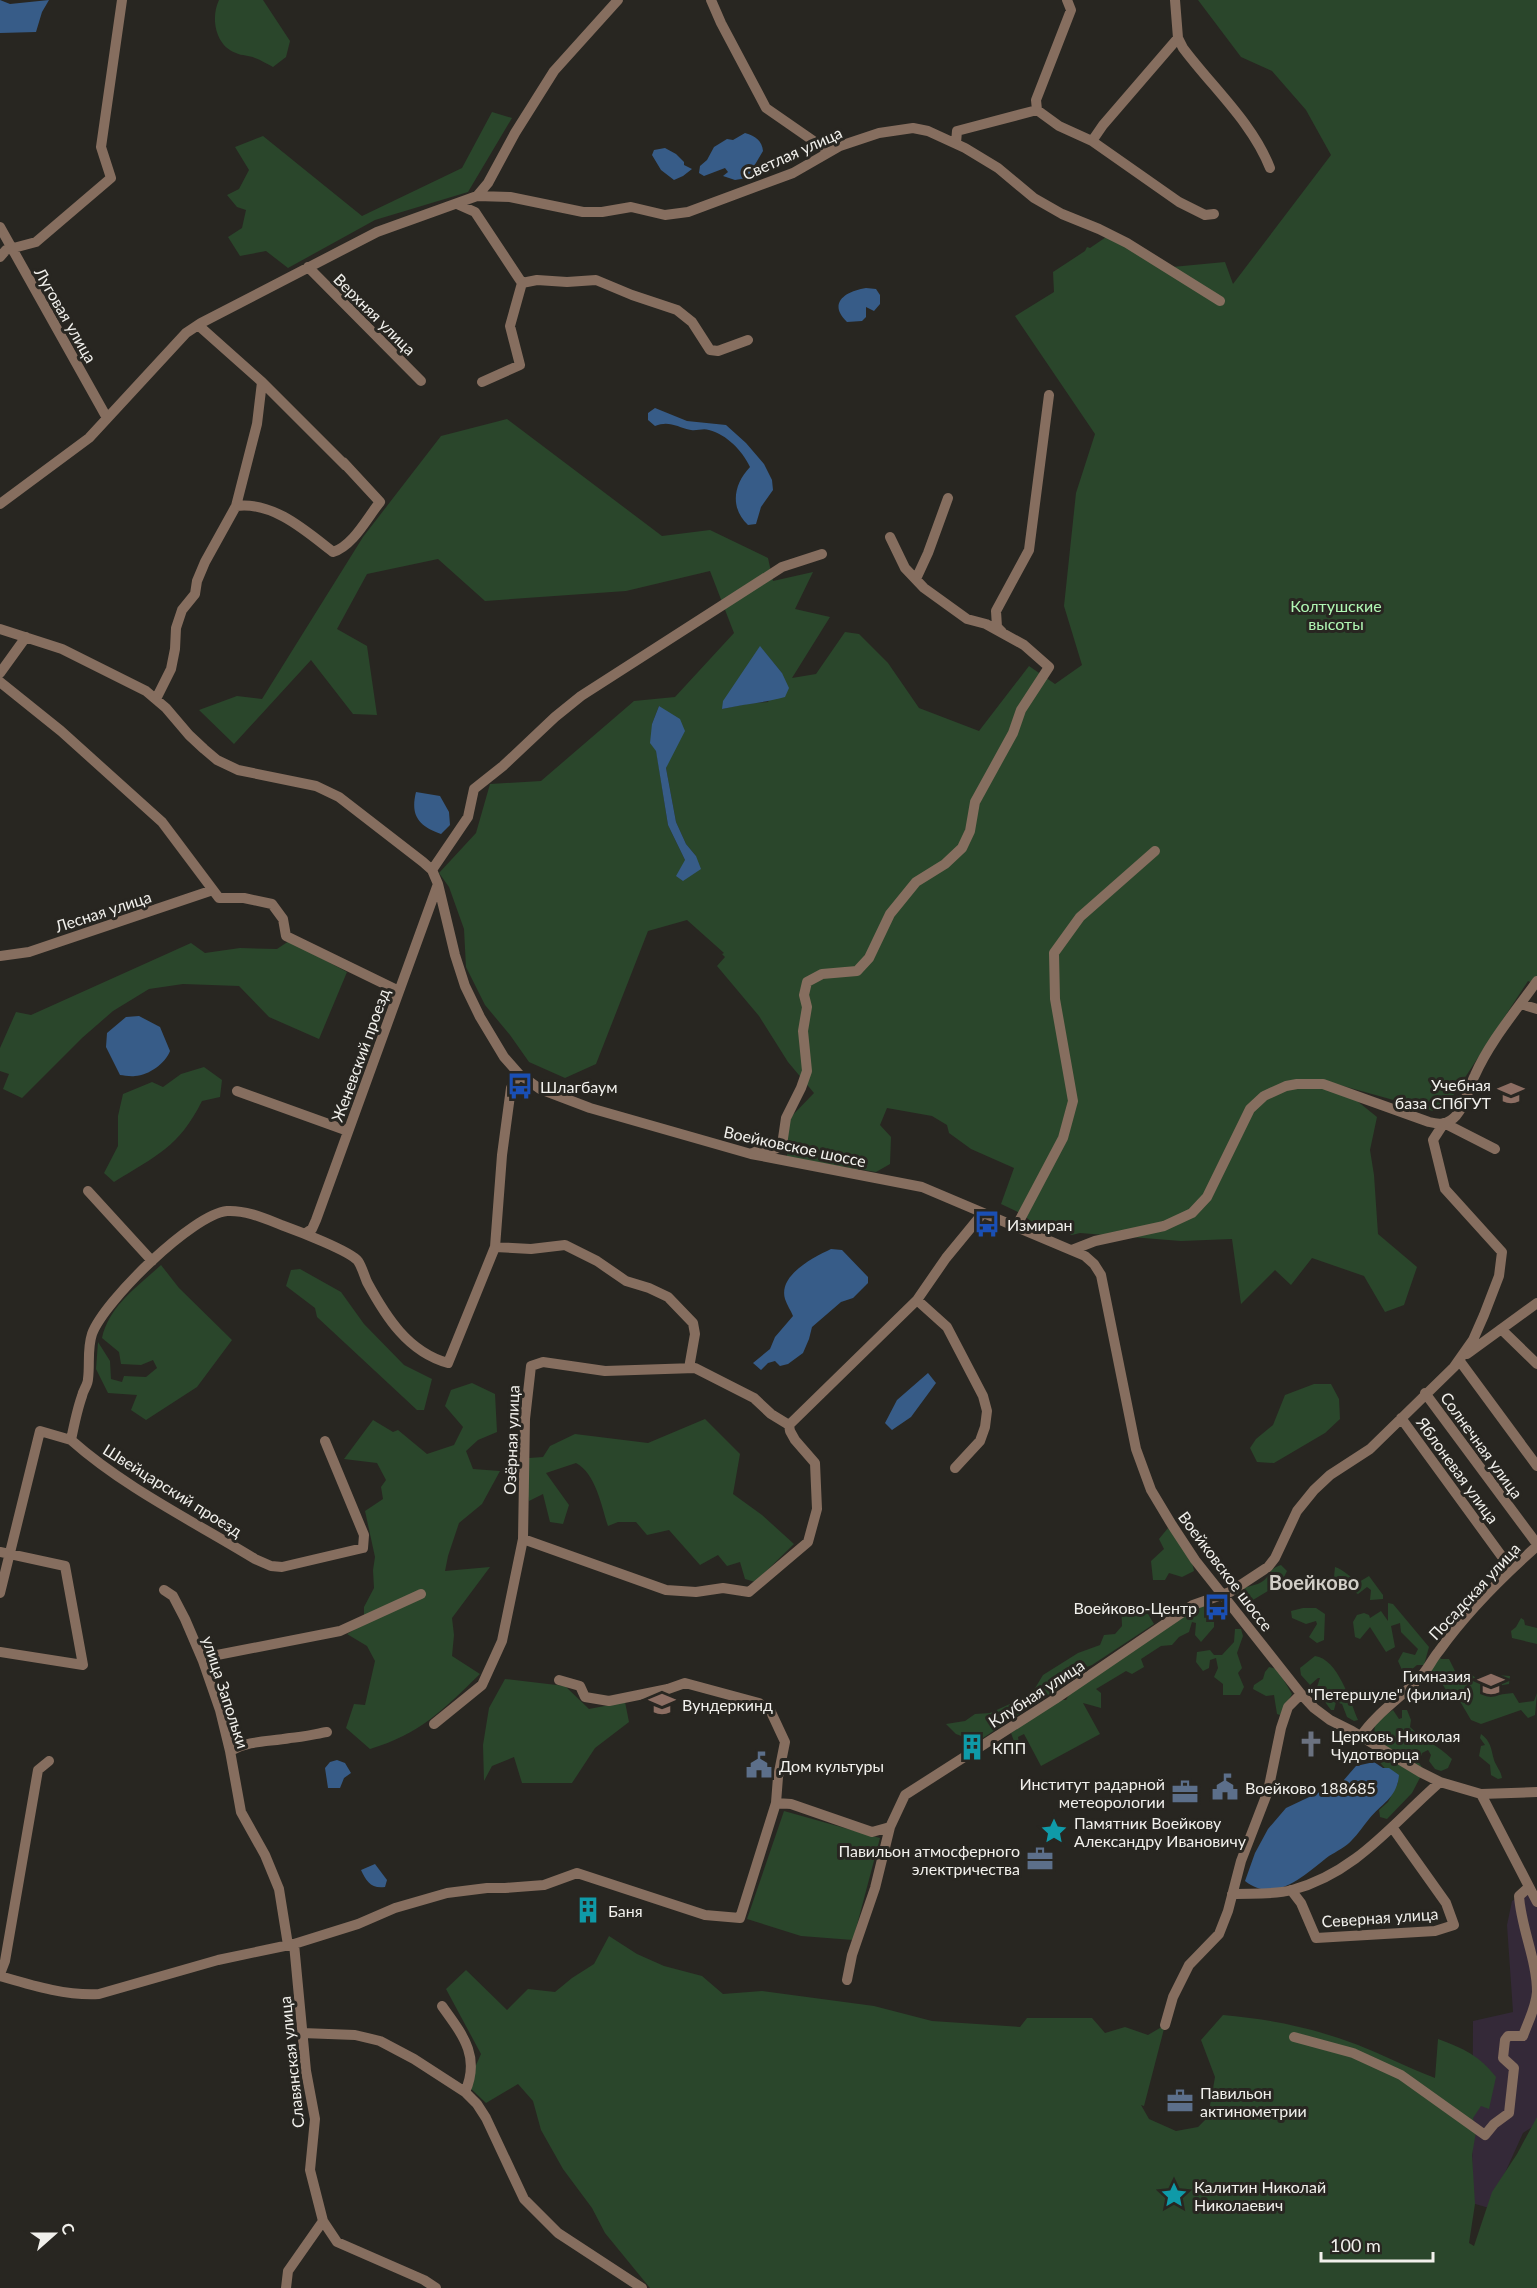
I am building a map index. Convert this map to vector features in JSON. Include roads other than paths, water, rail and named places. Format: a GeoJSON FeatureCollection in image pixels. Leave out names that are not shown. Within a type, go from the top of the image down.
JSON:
{"type":"FeatureCollection","features":[{"type":"Feature","properties":{"kind":"street"},"geometry":{"type":"LineString","coordinates":[[0,257],[6,250],[36,242],[111,178],[101,147],[122,0]]}},
{"type":"Feature","properties":{"kind":"street"},"geometry":{"type":"LineString","coordinates":[[0,504],[89,438],[186,333],[198,325],[377,232],[477,196],[488,183],[515,133],[554,71],[618,0]]}},
{"type":"Feature","properties":{"kind":"street"},"geometry":{"type":"LineString","coordinates":[[711,0],[766,108],[828,151]]}},
{"type":"Feature","properties":{"kind":"street"},"geometry":{"type":"LineString","coordinates":[[1067,0],[1071,10],[1036,100],[1037,110],[1059,126],[1092,141],[1179,202],[1205,215],[1214,214]]}},
{"type":"Feature","properties":{"kind":"street"},"geometry":{"type":"LineString","coordinates":[[1175,0],[1178,38],[1203,74],[1248,129],[1264,153],[1270,168]]}},
{"type":"Feature","properties":{"kind":"street"},"geometry":{"type":"LineString","coordinates":[[1092,141],[1103,125],[1178,38]]}},
{"type":"Feature","properties":{"kind":"street"},"geometry":{"type":"LineString","coordinates":[[956,143],[957,131],[1037,110]]}},
{"type":"Feature","properties":{"kind":"street","name":"Светлая улица"},"geometry":{"type":"LineString","coordinates":[[477,196],[510,197],[583,212],[602,212],[631,207],[664,215],[688,212],[794,172],[828,151],[879,134],[913,128],[928,131],[956,143],[998,168],[1044,204],[1127,243],[1220,301]]}},
{"type":"Feature","properties":{"kind":"street"},"geometry":{"type":"LineString","coordinates":[[475,212],[477,196]]}},
{"type":"Feature","properties":{"kind":"street"},"geometry":{"type":"LineString","coordinates":[[457,204],[475,212],[522,283],[510,326],[520,365],[482,382]]}},
{"type":"Feature","properties":{"kind":"street","name":"Луговая улица"},"geometry":{"type":"LineString","coordinates":[[0,227],[107,418]]}},
{"type":"Feature","properties":{"kind":"street","name":"Верхняя улица"},"geometry":{"type":"LineString","coordinates":[[308,267],[421,381]]}},
{"type":"Feature","properties":{"kind":"street"},"geometry":{"type":"LineString","coordinates":[[522,283],[537,280],[567,282],[596,280],[676,310],[692,322],[710,350],[718,351],[748,340]]}},
{"type":"Feature","properties":{"kind":"street"},"geometry":{"type":"LineString","coordinates":[[198,325],[262,382],[380,502],[353,538],[339,550],[333,552],[301,526],[285,518],[262,509],[245,505],[236,506]]}},
{"type":"Feature","properties":{"kind":"street"},"geometry":{"type":"LineString","coordinates":[[156,699],[171,669],[176,628],[182,610],[195,594],[197,581],[205,562],[236,506],[257,424],[262,382]]}},
{"type":"Feature","properties":{"kind":"street"},"geometry":{"type":"LineString","coordinates":[[1002,633],[997,627],[996,611],[1029,550],[1049,395]]}},
{"type":"Feature","properties":{"kind":"street"},"geometry":{"type":"LineString","coordinates":[[916,579],[948,498]]}},
{"type":"Feature","properties":{"kind":"street"},"geometry":{"type":"LineString","coordinates":[[751,1154],[763,1148],[775,1149],[782,1145],[786,1118],[807,1071],[803,1031],[807,1007],[804,995],[807,982],[822,974],[857,971],[869,958],[886,922],[904,895],[916,882],[945,864],[962,848],[970,831],[975,802],[1013,733],[1021,710],[1050,667],[1024,645],[967,619],[924,588],[905,568],[890,537]]}},
{"type":"Feature","properties":{"kind":"street"},"geometry":{"type":"LineString","coordinates":[[432,870],[468,817],[474,789],[503,766],[555,717],[581,696],[782,567],[822,554]]}},
{"type":"Feature","properties":{"kind":"street","name":"Воейковское шоссе"},"geometry":{"type":"LineString","coordinates":[[0,629],[62,649],[146,691],[217,760],[238,770],[316,786],[339,796],[432,870],[438,884],[465,986],[480,1017],[504,1057],[519,1074],[540,1089],[590,1108],[751,1154],[922,1187],[1084,1256],[1094,1264],[1101,1275],[1133,1438],[1151,1490],[1172,1526],[1210,1579],[1301,1694],[1330,1720],[1440,1782],[1482,1794],[1537,1792]]}},
{"type":"Feature","properties":{"kind":"street"},"geometry":{"type":"LineString","coordinates":[[0,673],[26,637]]}},
{"type":"Feature","properties":{"kind":"street"},"geometry":{"type":"LineString","coordinates":[[0,682],[61,731],[162,822],[219,898],[244,898],[273,904],[283,919],[286,936],[399,991]]}},
{"type":"Feature","properties":{"kind":"street"},"geometry":{"type":"LineString","coordinates":[[1016,1227],[1063,1138],[1073,1101],[1055,999],[1054,952],[1080,917],[1155,851]]}},
{"type":"Feature","properties":{"kind":"street","name":"Женевский проезд"},"geometry":{"type":"LineString","coordinates":[[306,1233],[312,1229],[316,1220],[438,884]]}},
{"type":"Feature","properties":{"kind":"street","name":"Лесная улица"},"geometry":{"type":"LineString","coordinates":[[0,956],[29,952],[213,890]]}},
{"type":"Feature","properties":{"kind":"street"},"geometry":{"type":"LineString","coordinates":[[1459,1360],[1473,1340],[1484,1315],[1499,1276],[1502,1252],[1445,1189],[1433,1140],[1444,1123],[1453,1119],[1460,1111],[1480,1064],[1537,981]]}},
{"type":"Feature","properties":{"kind":"street"},"geometry":{"type":"LineString","coordinates":[[1521,1004],[1537,1010]]}},
{"type":"Feature","properties":{"kind":"street"},"geometry":{"type":"LineString","coordinates":[[0,1593],[4,1553],[40,1431],[71,1440],[82,1393],[88,1381],[88,1356],[92,1334],[119,1293],[152,1261],[203,1219],[226,1211],[255,1215],[306,1233],[357,1260],[392,1323],[407,1340],[422,1353],[448,1363],[495,1247],[502,1155],[511,1088],[519,1074]]}},
{"type":"Feature","properties":{"kind":"street"},"geometry":{"type":"LineString","coordinates":[[1072,1250],[1095,1241],[1164,1226],[1192,1213],[1207,1197],[1250,1109],[1264,1096],[1286,1086],[1323,1084],[1429,1122],[1444,1123],[1495,1149]]}},
{"type":"Feature","properties":{"kind":"street"},"geometry":{"type":"LineString","coordinates":[[237,1090],[348,1131]]}},
{"type":"Feature","properties":{"kind":"street"},"geometry":{"type":"LineString","coordinates":[[88,1191],[152,1261]]}},
{"type":"Feature","properties":{"kind":"street"},"geometry":{"type":"LineString","coordinates":[[434,1724],[482,1685],[502,1641],[523,1539],[666,1590],[696,1592],[723,1588],[749,1592],[808,1542],[818,1509],[815,1463],[795,1440],[789,1425],[917,1300],[946,1258],[983,1213]]}},
{"type":"Feature","properties":{"kind":"street"},"geometry":{"type":"LineString","coordinates":[[495,1247],[531,1249],[565,1245],[597,1260],[626,1281],[668,1297],[693,1323],[695,1334],[689,1368]]}},
{"type":"Feature","properties":{"kind":"street"},"geometry":{"type":"LineString","coordinates":[[917,1300],[947,1327],[983,1396],[987,1410],[980,1441],[955,1468]]}},
{"type":"Feature","properties":{"kind":"street"},"geometry":{"type":"LineString","coordinates":[[1401,1418],[1459,1360],[1537,1303]]}},
{"type":"Feature","properties":{"kind":"street"},"geometry":{"type":"LineString","coordinates":[[1502,1329],[1537,1364]]}},
{"type":"Feature","properties":{"kind":"street"},"geometry":{"type":"LineString","coordinates":[[1459,1360],[1537,1466]]}},
{"type":"Feature","properties":{"kind":"street","name":"Озёрная улица"},"geometry":{"type":"LineString","coordinates":[[523,1539],[525,1419],[531,1366],[543,1362],[605,1371],[695,1368],[754,1398],[771,1414],[789,1425]]}},
{"type":"Feature","properties":{"kind":"street","name":"Солнечная улица"},"geometry":{"type":"LineString","coordinates":[[1425,1393],[1537,1545]]}},
{"type":"Feature","properties":{"kind":"street","name":"Клубная улица"},"geometry":{"type":"LineString","coordinates":[[847,1980],[852,1955],[875,1888],[890,1827],[906,1795],[1055,1699],[1193,1605],[1224,1595],[1268,1566],[1275,1558],[1297,1511],[1314,1490],[1330,1474],[1370,1449],[1401,1418]]}},
{"type":"Feature","properties":{"kind":"street","name":"Яблоневая улица"},"geometry":{"type":"LineString","coordinates":[[1401,1418],[1511,1569]]}},
{"type":"Feature","properties":{"kind":"street","name":"Швейцарский проезд"},"geometry":{"type":"LineString","coordinates":[[71,1440],[126,1483],[255,1559],[271,1566],[282,1567],[363,1548],[364,1535],[325,1441]]}},
{"type":"Feature","properties":{"kind":"street","name":"Посадская улица"},"geometry":{"type":"LineString","coordinates":[[1361,1736],[1369,1725],[1422,1676],[1439,1651],[1511,1569],[1537,1545]]}},
{"type":"Feature","properties":{"kind":"street"},"geometry":{"type":"LineString","coordinates":[[0,1652],[83,1665],[65,1566],[4,1553]]}},
{"type":"Feature","properties":{"kind":"street"},"geometry":{"type":"LineString","coordinates":[[1208,1599],[1206,1584],[1210,1579]]}},
{"type":"Feature","properties":{"kind":"street","name":"улица Запольки"},"geometry":{"type":"LineString","coordinates":[[164,1590],[173,1596],[186,1619],[203,1661],[220,1710],[241,1812],[265,1855],[279,1889],[291,1945]]}},
{"type":"Feature","properties":{"kind":"street"},"geometry":{"type":"LineString","coordinates":[[203,1661],[212,1656],[340,1631],[421,1594]]}},
{"type":"Feature","properties":{"kind":"street"},"geometry":{"type":"LineString","coordinates":[[49,1761],[38,1770],[5,1961],[0,1975],[40,1987],[84,1995],[99,1994],[218,1960],[291,1945],[358,1924],[395,1908],[447,1893],[544,1885],[577,1873],[705,1914],[740,1918],[776,1803],[778,1777],[785,1742],[771,1712],[759,1703],[685,1683],[668,1689],[609,1701],[585,1697],[580,1686],[559,1680]]}},
{"type":"Feature","properties":{"kind":"street"},"geometry":{"type":"LineString","coordinates":[[1165,2025],[1173,1996],[1189,1965],[1219,1934],[1228,1911],[1241,1861],[1268,1791],[1275,1750],[1288,1707],[1301,1694]]}},
{"type":"Feature","properties":{"kind":"street"},"geometry":{"type":"LineString","coordinates":[[230,1750],[256,1741],[289,1739],[327,1732]]}},
{"type":"Feature","properties":{"kind":"street"},"geometry":{"type":"LineString","coordinates":[[1232,1894],[1291,1890],[1312,1883],[1344,1866],[1368,1851],[1440,1782]]}},
{"type":"Feature","properties":{"kind":"street"},"geometry":{"type":"LineString","coordinates":[[1482,1794],[1537,1902]]}},
{"type":"Feature","properties":{"kind":"street"},"geometry":{"type":"LineString","coordinates":[[776,1803],[791,1804],[872,1832],[890,1827]]}},
{"type":"Feature","properties":{"kind":"street","name":"Северная улица"},"geometry":{"type":"LineString","coordinates":[[1291,1890],[1301,1903],[1316,1938],[1435,1931],[1454,1925],[1446,1903],[1392,1827]]}},
{"type":"Feature","properties":{"kind":"street"},"geometry":{"type":"LineString","coordinates":[[1294,2037],[1353,2053],[1401,2075],[1485,2135],[1494,2124],[1509,2114],[1514,2067],[1503,2058],[1505,2040],[1508,2036],[1523,2036],[1537,1992],[1535,1971],[1519,1896],[1529,1887]]}},
{"type":"Feature","properties":{"kind":"street","name":"Славянская улица"},"geometry":{"type":"LineString","coordinates":[[291,1945],[306,2071],[315,2120],[310,2170],[323,2221],[337,2242],[424,2280],[436,2288]]}},
{"type":"Feature","properties":{"kind":"street"},"geometry":{"type":"LineString","coordinates":[[442,2006],[464,2037],[470,2056],[472,2077],[465,2092]]}},
{"type":"Feature","properties":{"kind":"street"},"geometry":{"type":"LineString","coordinates":[[302,2033],[355,2035],[380,2041],[414,2059],[465,2092],[486,2118],[524,2199],[558,2233],[642,2288]]}},
{"type":"Feature","properties":{"kind":"street"},"geometry":{"type":"LineString","coordinates":[[286,2288],[288,2271],[323,2221]]}},
{"type":"Feature","properties":{"kind":"water"},"geometry":{"type":"Polygon","coordinates":[[[0,0],[10,4],[49,0],[42,12],[36,32],[0,33],[0,0]]]}},
{"type":"Feature","properties":{"kind":"water"},"geometry":{"type":"Polygon","coordinates":[[[745,133],[758,139],[763,151],[747,178],[735,180],[723,176],[728,172],[725,168],[704,176],[699,173],[700,166],[707,160],[714,147],[727,139],[733,140],[745,133]]]}},
{"type":"Feature","properties":{"kind":"water"},"geometry":{"type":"Polygon","coordinates":[[[665,148],[676,154],[684,165],[692,169],[674,180],[661,170],[652,155],[654,150],[665,148]]]}},
{"type":"Feature","properties":{"kind":"water"},"geometry":{"type":"Polygon","coordinates":[[[866,288],[876,289],[880,295],[880,304],[874,311],[866,307],[866,317],[862,321],[847,322],[841,315],[839,304],[846,295],[866,288]]]}},
{"type":"Feature","properties":{"kind":"water"},"geometry":{"type":"Polygon","coordinates":[[[655,408],[687,421],[726,425],[746,443],[764,464],[772,480],[773,490],[761,507],[756,524],[748,525],[736,504],[740,481],[750,467],[738,449],[728,439],[709,430],[691,430],[669,424],[655,426],[648,420],[648,413],[655,408]]]}},
{"type":"Feature","properties":{"kind":"water"},"geometry":{"type":"Polygon","coordinates":[[[760,646],[782,673],[789,688],[785,697],[722,709],[723,701],[760,646]]]}},
{"type":"Feature","properties":{"kind":"water"},"geometry":{"type":"Polygon","coordinates":[[[659,706],[680,719],[685,731],[666,768],[676,822],[701,869],[683,881],[676,876],[685,860],[668,825],[656,751],[650,743],[652,724],[659,706]]]}},
{"type":"Feature","properties":{"kind":"water"},"geometry":{"type":"Polygon","coordinates":[[[416,792],[440,796],[449,812],[450,825],[441,834],[422,824],[415,814],[416,792]]]}},
{"type":"Feature","properties":{"kind":"water"},"geometry":{"type":"Polygon","coordinates":[[[139,1016],[160,1027],[170,1051],[164,1060],[151,1071],[133,1076],[120,1075],[106,1047],[107,1033],[126,1017],[139,1016]]]}},
{"type":"Feature","properties":{"kind":"water"},"geometry":{"type":"Polygon","coordinates":[[[831,1249],[842,1250],[868,1277],[868,1283],[853,1298],[841,1302],[812,1327],[803,1353],[788,1364],[780,1366],[775,1361],[768,1363],[761,1370],[753,1363],[770,1349],[775,1337],[793,1316],[785,1299],[784,1290],[787,1282],[799,1268],[831,1249]]]}},
{"type":"Feature","properties":{"kind":"water"},"geometry":{"type":"Polygon","coordinates":[[[928,1373],[936,1383],[911,1417],[892,1430],[885,1423],[897,1400],[928,1373]]]}},
{"type":"Feature","properties":{"kind":"water"},"geometry":{"type":"Polygon","coordinates":[[[337,1760],[345,1763],[351,1773],[344,1778],[340,1788],[328,1788],[325,1768],[330,1762],[337,1760]]]}},
{"type":"Feature","properties":{"kind":"water"},"geometry":{"type":"Polygon","coordinates":[[[1374,1762],[1399,1775],[1398,1783],[1388,1800],[1350,1842],[1290,1884],[1268,1890],[1257,1888],[1245,1881],[1255,1853],[1268,1829],[1286,1808],[1343,1781],[1356,1766],[1374,1762]]]}},
{"type":"Feature","properties":{"kind":"water"},"geometry":{"type":"Polygon","coordinates":[[[375,1864],[387,1880],[385,1887],[376,1887],[370,1883],[361,1870],[375,1864]]]}},
{"type":"Feature","properties":{"kind":"place","name":"Шлагбаум"},"geometry":{"type":"Point","coordinates":[520,1086]}},
{"type":"Feature","properties":{"kind":"place","name":"Учебная база СПбГУТ"},"geometry":{"type":"Point","coordinates":[1511,1093]}},
{"type":"Feature","properties":{"kind":"place","name":"Измиран"},"geometry":{"type":"Point","coordinates":[987,1224]}},
{"type":"Feature","properties":{"kind":"place","name":"Воейково-Центр"},"geometry":{"type":"Point","coordinates":[1217,1607]}},
{"type":"Feature","properties":{"kind":"place","name":"Гимназия \"Петершуле\" (филиал)"},"geometry":{"type":"Point","coordinates":[1491,1684]}},
{"type":"Feature","properties":{"kind":"place","name":"Вундеркинд"},"geometry":{"type":"Point","coordinates":[662,1704]}},
{"type":"Feature","properties":{"kind":"place","name":"Церковь Николая Чудотворца"},"geometry":{"type":"Point","coordinates":[1311,1744]}},
{"type":"Feature","properties":{"kind":"place","name":"КПП"},"geometry":{"type":"Point","coordinates":[972,1747]}},
{"type":"Feature","properties":{"kind":"place","name":"Дом культуры"},"geometry":{"type":"Point","coordinates":[759,1765]}},
{"type":"Feature","properties":{"kind":"place","name":"Воейково 188685"},"geometry":{"type":"Point","coordinates":[1225,1787]}},
{"type":"Feature","properties":{"kind":"place","name":"Институт радарной метеорологии"},"geometry":{"type":"Point","coordinates":[1185,1792]}},
{"type":"Feature","properties":{"kind":"place","name":"Памятник Воейкову Александру Ивановичу"},"geometry":{"type":"Point","coordinates":[1054,1831]}},
{"type":"Feature","properties":{"kind":"place","name":"Павильон атмосферного электричества"},"geometry":{"type":"Point","coordinates":[1040,1859]}},
{"type":"Feature","properties":{"kind":"place","name":"Баня"},"geometry":{"type":"Point","coordinates":[588,1910]}},
{"type":"Feature","properties":{"kind":"place","name":"Павильон актинометрии"},"geometry":{"type":"Point","coordinates":[1180,2101]}},
{"type":"Feature","properties":{"kind":"place","name":"Калитин Николай Николаевич"},"geometry":{"type":"Point","coordinates":[1174,2195]}},
{"type":"Feature","properties":{"kind":"district","name":"Воейково"},"geometry":{"type":"Point","coordinates":[1314,1582]}},
{"type":"Feature","properties":{"kind":"park label","name":"Колтушские высоты"},"geometry":{"type":"Point","coordinates":[1336,614]}}]}
